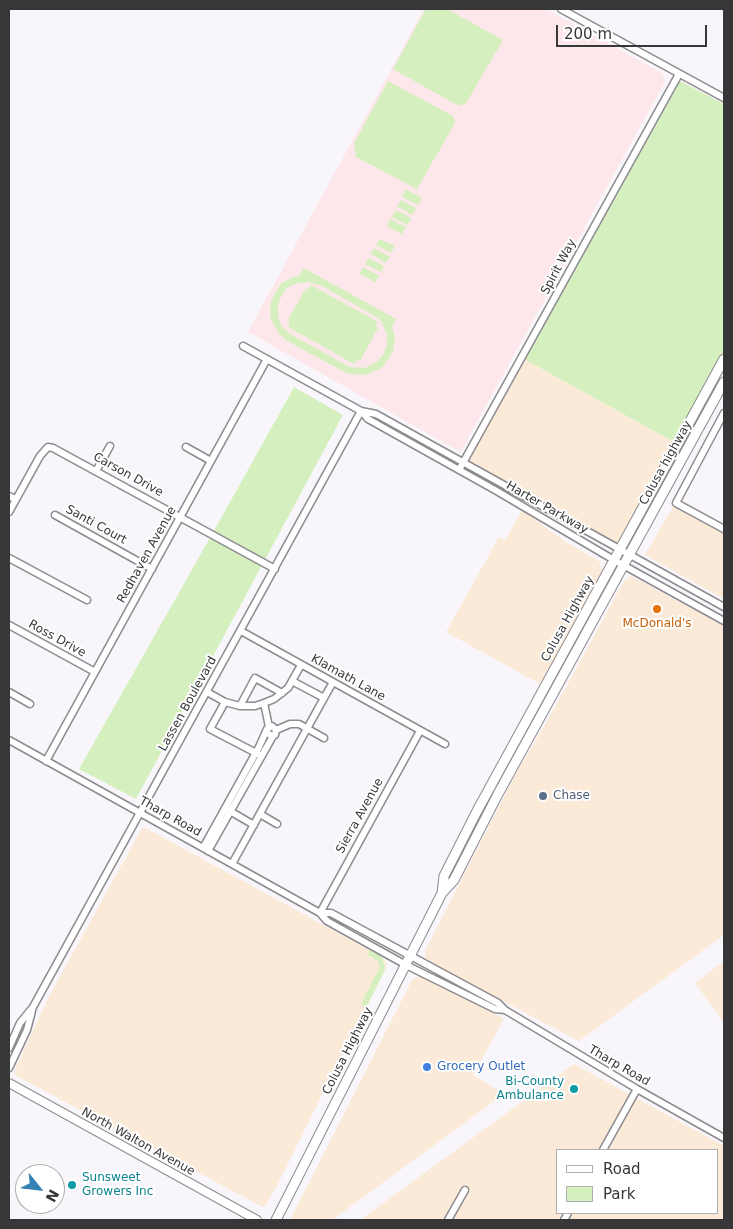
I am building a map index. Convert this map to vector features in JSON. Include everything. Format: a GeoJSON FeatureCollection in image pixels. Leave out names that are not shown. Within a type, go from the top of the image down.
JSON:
{"type":"FeatureCollection","features":[{"type":"Feature","properties":{"kind":"highway","name":"Colusa Highway"},"geometry":{"type":"LineString","coordinates":[[442,893],[444,876],[473,819],[724,359]]}},
{"type":"Feature","properties":{"kind":"highway","name":"Colusa highway"},"geometry":{"type":"LineString","coordinates":[[630,555],[724,382]]}},
{"type":"Feature","properties":{"kind":"highway","name":"Colusa Highway"},"geometry":{"type":"LineString","coordinates":[[276,1220],[442,893],[454,880],[498,794],[630,555]]}},
{"type":"Feature","properties":{"kind":"main road","name":"North Walton Avenue"},"geometry":{"type":"LineString","coordinates":[[9,1083],[257,1220]]}},
{"type":"Feature","properties":{"kind":"street"},"geometry":{"type":"LineString","coordinates":[[562,9],[724,98]]}},
{"type":"Feature","properties":{"kind":"street","name":"Spirit Way"},"geometry":{"type":"LineString","coordinates":[[459,470],[679,74]]}},
{"type":"Feature","properties":{"kind":"street","name":"Harter Parkway"},"geometry":{"type":"LineString","coordinates":[[243,346],[361,411],[368,420],[724,621]]}},
{"type":"Feature","properties":{"kind":"street","name":"Redhaven Avenue"},"geometry":{"type":"LineString","coordinates":[[46,761],[267,359]]}},
{"type":"Feature","properties":{"kind":"street","name":"Harter Parkway"},"geometry":{"type":"LineString","coordinates":[[361,411],[372,412],[724,607]]}},
{"type":"Feature","properties":{"kind":"street","name":"Lassen Boulevard"},"geometry":{"type":"LineString","coordinates":[[9,1048],[20,1023],[33,1008],[361,411]]}},
{"type":"Feature","properties":{"kind":"street"},"geometry":{"type":"LineString","coordinates":[[724,413],[676,503],[724,529]]}},
{"type":"Feature","properties":{"kind":"street"},"geometry":{"type":"LineString","coordinates":[[96,471],[110,446]]}},
{"type":"Feature","properties":{"kind":"street","name":"Carson Drive"},"geometry":{"type":"LineString","coordinates":[[16,500],[40,456],[48,447],[59,450],[275,569]]}},
{"type":"Feature","properties":{"kind":"street"},"geometry":{"type":"LineString","coordinates":[[186,447],[211,461]]}},
{"type":"Feature","properties":{"kind":"street"},"geometry":{"type":"LineString","coordinates":[[9,496],[16,500],[9,512]]}},
{"type":"Feature","properties":{"kind":"street","name":"Santi Court"},"geometry":{"type":"LineString","coordinates":[[55,515],[152,569]]}},
{"type":"Feature","properties":{"kind":"street"},"geometry":{"type":"LineString","coordinates":[[9,558],[87,600]]}},
{"type":"Feature","properties":{"kind":"street","name":"Ross Drive"},"geometry":{"type":"LineString","coordinates":[[9,625],[95,672]]}},
{"type":"Feature","properties":{"kind":"street","name":"Klamath Lane"},"geometry":{"type":"LineString","coordinates":[[240,631],[445,744]]}},
{"type":"Feature","properties":{"kind":"street"},"geometry":{"type":"LineString","coordinates":[[207,692],[225,702],[240,706],[255,706],[274,699],[282,693],[292,681],[301,665]]}},
{"type":"Feature","properties":{"kind":"street"},"geometry":{"type":"LineString","coordinates":[[240,706],[255,678],[282,693]]}},
{"type":"Feature","properties":{"kind":"street"},"geometry":{"type":"LineString","coordinates":[[292,681],[324,698]]}},
{"type":"Feature","properties":{"kind":"street"},"geometry":{"type":"LineString","coordinates":[[232,864],[333,682]]}},
{"type":"Feature","properties":{"kind":"street"},"geometry":{"type":"LineString","coordinates":[[9,692],[30,704]]}},
{"type":"Feature","properties":{"kind":"street"},"geometry":{"type":"LineString","coordinates":[[225,702],[210,729],[258,755]]}},
{"type":"Feature","properties":{"kind":"street"},"geometry":{"type":"LineString","coordinates":[[264,703],[268,735],[294,724],[307,728],[324,738]]}},
{"type":"Feature","properties":{"kind":"street"},"geometry":{"type":"LineString","coordinates":[[206,849],[258,755],[267,730]]}},
{"type":"Feature","properties":{"kind":"street","name":"Sierra Avenue"},"geometry":{"type":"LineString","coordinates":[[320,913],[420,731]]}},
{"type":"Feature","properties":{"kind":"street"},"geometry":{"type":"LineString","coordinates":[[258,755],[275,733]]}},
{"type":"Feature","properties":{"kind":"street","name":"Tharp Road"},"geometry":{"type":"LineString","coordinates":[[9,740],[320,913],[326,921],[406,965],[495,1009],[504,1010]]}},
{"type":"Feature","properties":{"kind":"street"},"geometry":{"type":"LineString","coordinates":[[228,810],[254,825]]}},
{"type":"Feature","properties":{"kind":"street"},"geometry":{"type":"LineString","coordinates":[[260,814],[277,824]]}},
{"type":"Feature","properties":{"kind":"street","name":"Tharp Road"},"geometry":{"type":"LineString","coordinates":[[320,913],[331,913],[498,1003],[504,1010],[724,1138]]}},
{"type":"Feature","properties":{"kind":"street","name":"Lassen Boulevard"},"geometry":{"type":"LineString","coordinates":[[9,1068],[27,1030],[33,1008]]}},
{"type":"Feature","properties":{"kind":"street"},"geometry":{"type":"LineString","coordinates":[[604,1149],[637,1089]]}},
{"type":"Feature","properties":{"kind":"street"},"geometry":{"type":"LineString","coordinates":[[448,1220],[465,1190]]}},
{"type":"Feature","properties":{"kind":"shaded area"},"geometry":{"type":"Polygon","coordinates":[[[424,9],[546,9],[662,73],[666,80],[461,451],[248,332],[424,9]]]}},
{"type":"Feature","properties":{"kind":"shaded area"},"geometry":{"type":"Polygon","coordinates":[[[524,359],[674,442],[618,545],[466,462],[524,359]]]}},
{"type":"Feature","properties":{"kind":"shaded area"},"geometry":{"type":"Polygon","coordinates":[[[678,498],[724,524],[724,599],[645,555],[678,498]]]}},
{"type":"Feature","properties":{"kind":"shaded area"},"geometry":{"type":"Polygon","coordinates":[[[522,510],[566,542],[599,561],[602,570],[540,684],[446,632],[499,537],[505,540],[522,510]]]}},
{"type":"Feature","properties":{"kind":"shaded area"},"geometry":{"type":"Polygon","coordinates":[[[631,576],[724,626],[724,935],[579,1041],[430,963],[425,958],[425,951],[513,779],[624,581],[631,576]]]}},
{"type":"Feature","properties":{"kind":"shaded area"},"geometry":{"type":"Polygon","coordinates":[[[144,827],[382,957],[387,964],[280,1180],[263,1207],[15,1075],[14,1072],[48,998],[144,827]]]}},
{"type":"Feature","properties":{"kind":"shaded area"},"geometry":{"type":"Polygon","coordinates":[[[724,961],[724,1023],[695,983],[724,961]]]}},
{"type":"Feature","properties":{"kind":"shaded area"},"geometry":{"type":"Polygon","coordinates":[[[417,977],[424,977],[504,1019],[473,1075],[504,1094],[332,1220],[290,1220],[412,980],[417,977]]]}},
{"type":"Feature","properties":{"kind":"shaded area"},"geometry":{"type":"Polygon","coordinates":[[[574,1064],[724,1146],[724,1220],[360,1220],[574,1064]]]}},
{"type":"Feature","properties":{"kind":"green space"},"geometry":{"type":"Polygon","coordinates":[[[426,9],[447,9],[503,40],[466,103],[459,106],[393,69],[426,9]]]}},
{"type":"Feature","properties":{"kind":"green space"},"geometry":{"type":"Polygon","coordinates":[[[388,81],[453,116],[455,123],[417,189],[356,157],[354,143],[388,81]]]}},
{"type":"Feature","properties":{"kind":"green space"},"geometry":{"type":"Polygon","coordinates":[[[680,81],[724,104],[724,351],[674,442],[524,359],[680,81]]]}},
{"type":"Feature","properties":{"kind":"green space"},"geometry":{"type":"Polygon","coordinates":[[[406,189],[422,198],[418,205],[402,197],[406,189]]]}},
{"type":"Feature","properties":{"kind":"green space"},"geometry":{"type":"Polygon","coordinates":[[[401,200],[416,208],[412,215],[397,206],[401,200]]]}},
{"type":"Feature","properties":{"kind":"green space"},"geometry":{"type":"Polygon","coordinates":[[[396,210],[411,218],[407,225],[392,217],[396,210]]]}},
{"type":"Feature","properties":{"kind":"green space"},"geometry":{"type":"Polygon","coordinates":[[[390,219],[406,227],[402,234],[387,226],[390,219]]]}},
{"type":"Feature","properties":{"kind":"green space"},"geometry":{"type":"Polygon","coordinates":[[[379,239],[395,246],[391,253],[376,245],[379,239]]]}},
{"type":"Feature","properties":{"kind":"green space"},"geometry":{"type":"Polygon","coordinates":[[[374,248],[390,257],[386,263],[371,254],[374,248]]]}},
{"type":"Feature","properties":{"kind":"green space"},"geometry":{"type":"Polygon","coordinates":[[[369,258],[384,266],[381,272],[365,264],[369,258]]]}},
{"type":"Feature","properties":{"kind":"green space"},"geometry":{"type":"Polygon","coordinates":[[[363,267],[379,276],[375,282],[360,274],[363,267]]]}},
{"type":"Feature","properties":{"kind":"green space"},"geometry":{"type":"Polygon","coordinates":[[[304,268],[396,319],[392,326],[395,339],[393,351],[383,367],[366,375],[348,374],[289,342],[280,335],[271,320],[272,298],[281,284],[300,275],[304,268]],[[307,282],[294,284],[286,289],[278,305],[280,323],[285,330],[350,367],[365,368],[378,361],[384,353],[387,344],[387,334],[381,321],[320,285],[307,282]]]}},
{"type":"Feature","properties":{"kind":"green space"},"geometry":{"type":"Polygon","coordinates":[[[311,285],[378,322],[375,326],[378,328],[360,361],[357,359],[354,364],[288,327],[290,322],[288,320],[306,288],[309,289],[311,285]]]}},
{"type":"Feature","properties":{"kind":"green space"},"geometry":{"type":"Polygon","coordinates":[[[294,387],[343,415],[136,799],[79,769],[294,387]]]}},
{"type":"Feature","properties":{"kind":"green space"},"geometry":{"type":"Polygon","coordinates":[[[370,950],[382,956],[385,970],[366,1008],[361,1004],[365,998],[363,996],[380,967],[378,961],[368,955],[370,950]]]}},
{"type":"Feature","properties":{"kind":"place","name":"McDonald's"},"geometry":{"type":"Point","coordinates":[657,609]}},
{"type":"Feature","properties":{"kind":"place","name":"Chase"},"geometry":{"type":"Point","coordinates":[543,796]}},
{"type":"Feature","properties":{"kind":"place","name":"Grocery Outlet"},"geometry":{"type":"Point","coordinates":[427,1067]}},
{"type":"Feature","properties":{"kind":"place","name":"Bi-County Ambulance"},"geometry":{"type":"Point","coordinates":[574,1089]}},
{"type":"Feature","properties":{"kind":"place","name":"Sunsweet Growers Inc"},"geometry":{"type":"Point","coordinates":[72,1185]}}]}
